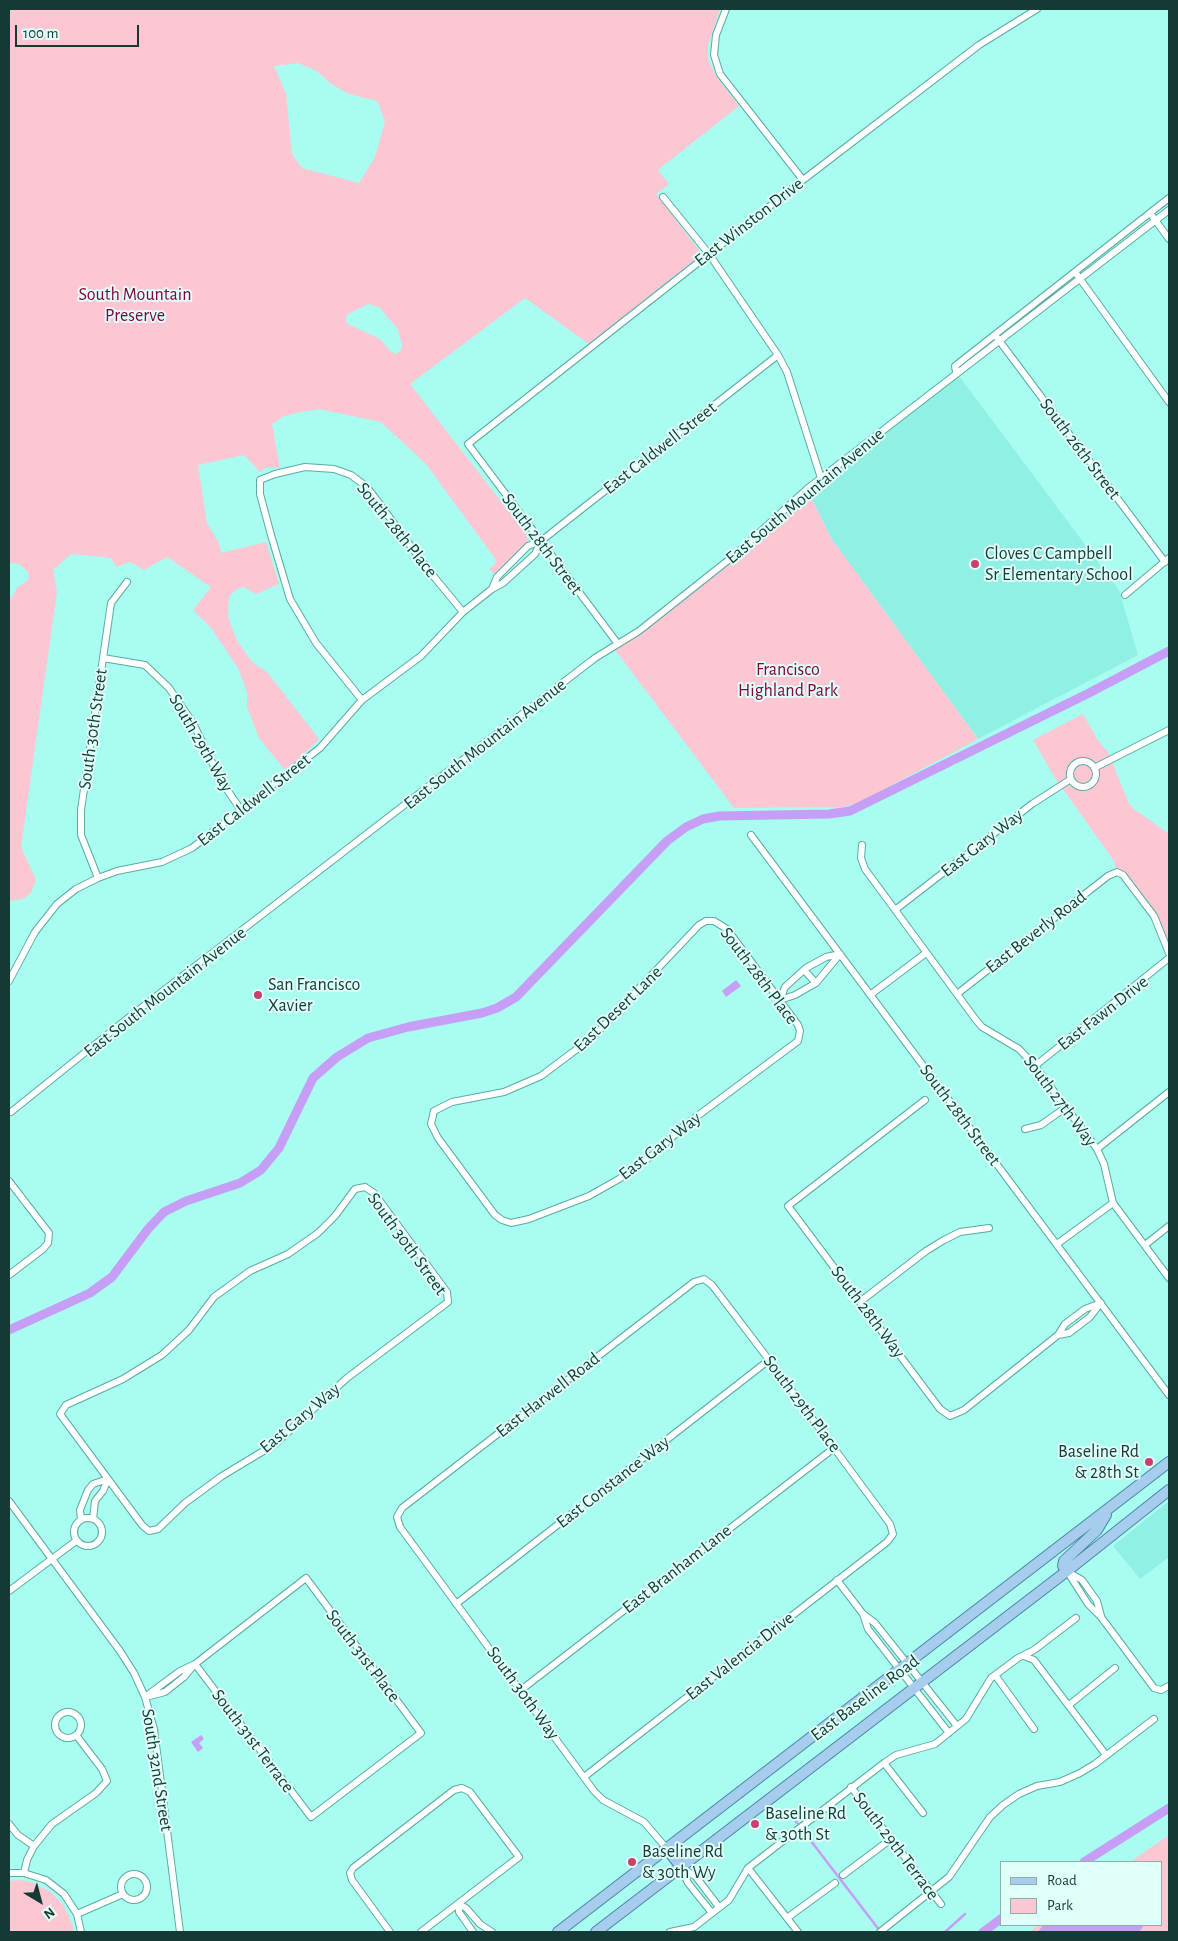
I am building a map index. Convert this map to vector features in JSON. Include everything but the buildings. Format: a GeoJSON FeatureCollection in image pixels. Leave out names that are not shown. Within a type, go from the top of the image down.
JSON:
{"type":"FeatureCollection","features":[{"type":"Feature","properties":{"kind":"main road","name":"East Baseline Road"},"geometry":{"type":"LineString","coordinates":[[558,1932],[668,1850],[1169,1462]]}},
{"type":"Feature","properties":{"kind":"main road","name":"East Baseline Road"},"geometry":{"type":"LineString","coordinates":[[596,1932],[1067,1572],[1169,1490]]}},
{"type":"Feature","properties":{"kind":"main road"},"geometry":{"type":"LineString","coordinates":[[1067,1572],[1063,1566],[1064,1561],[1097,1530],[1109,1510]]}},
{"type":"Feature","properties":{"kind":"main road"},"geometry":{"type":"LineString","coordinates":[[668,1850],[681,1867]]}},
{"type":"Feature","properties":{"kind":"street"},"geometry":{"type":"LineString","coordinates":[[726,9],[716,36],[714,55],[720,74],[802,180]]}},
{"type":"Feature","properties":{"kind":"street","name":"East Winston Drive"},"geometry":{"type":"LineString","coordinates":[[468,444],[802,180],[979,45],[1036,9]]}},
{"type":"Feature","properties":{"kind":"street"},"geometry":{"type":"LineString","coordinates":[[662,197],[709,254],[778,355],[787,372],[821,478]]}},
{"type":"Feature","properties":{"kind":"street","name":"East South Mountain Avenue"},"geometry":{"type":"LineString","coordinates":[[956,372],[955,366],[1169,198]]}},
{"type":"Feature","properties":{"kind":"street","name":"East South Mountain Avenue"},"geometry":{"type":"LineString","coordinates":[[11,1112],[128,1018],[595,658],[639,631],[736,554],[775,516],[821,478],[956,372],[962,372],[1169,210]]}},
{"type":"Feature","properties":{"kind":"street"},"geometry":{"type":"LineString","coordinates":[[1150,213],[1169,239]]}},
{"type":"Feature","properties":{"kind":"street"},"geometry":{"type":"LineString","coordinates":[[1076,272],[1169,402]]}},
{"type":"Feature","properties":{"kind":"street","name":"South 26th Street"},"geometry":{"type":"LineString","coordinates":[[995,336],[1167,560]]}},
{"type":"Feature","properties":{"kind":"street","name":"East Caldwell Street"},"geometry":{"type":"LineString","coordinates":[[492,588],[497,577],[528,546],[541,541],[778,355]]}},
{"type":"Feature","properties":{"kind":"street","name":"South 28th Street"},"geometry":{"type":"LineString","coordinates":[[468,444],[475,456],[618,644]]}},
{"type":"Feature","properties":{"kind":"street","name":"South 28th Place"},"geometry":{"type":"LineString","coordinates":[[362,700],[316,643],[290,598],[270,535],[260,494],[260,480],[274,474],[305,467],[334,468],[351,475],[367,487],[430,572],[463,612]]}},
{"type":"Feature","properties":{"kind":"street","name":"East Caldwell Street"},"geometry":{"type":"LineString","coordinates":[[9,981],[35,932],[46,916],[76,888],[117,871],[173,858],[192,848],[320,748],[362,700],[421,656],[463,612],[492,588],[510,577],[535,554],[541,541]]}},
{"type":"Feature","properties":{"kind":"street"},"geometry":{"type":"LineString","coordinates":[[1125,595],[1167,560]]}},
{"type":"Feature","properties":{"kind":"street"},"geometry":{"type":"LineString","coordinates":[[504,570],[510,577]]}},
{"type":"Feature","properties":{"kind":"street","name":"South 30th Street"},"geometry":{"type":"LineString","coordinates":[[98,878],[81,835],[82,810],[112,603],[126,582]]}},
{"type":"Feature","properties":{"kind":"street","name":"South 29th Way"},"geometry":{"type":"LineString","coordinates":[[104,658],[145,665],[169,688],[193,723],[221,781],[241,810]]}},
{"type":"Feature","properties":{"kind":"street"},"geometry":{"type":"LineString","coordinates":[[1071,779],[1076,785],[1087,786],[1095,778],[1094,768],[1169,730]]}},
{"type":"Feature","properties":{"kind":"street","name":"East Gary Way"},"geometry":{"type":"LineString","coordinates":[[895,910],[1032,804],[1071,779],[1072,767],[1078,762],[1087,762],[1094,768]]}},
{"type":"Feature","properties":{"kind":"street","name":"South 28th Street"},"geometry":{"type":"LineString","coordinates":[[751,835],[1169,1395]]}},
{"type":"Feature","properties":{"kind":"street","name":"South 27th Way"},"geometry":{"type":"LineString","coordinates":[[862,845],[861,858],[865,869],[956,994],[982,1027],[1019,1049],[1035,1066],[1097,1150],[1104,1164],[1113,1203],[1169,1278]]}},
{"type":"Feature","properties":{"kind":"street","name":"East Beverly Road"},"geometry":{"type":"LineString","coordinates":[[956,994],[1108,876],[1117,872],[1124,875],[1154,916],[1169,952]]}},
{"type":"Feature","properties":{"kind":"street","name":"East Desert Lane"},"geometry":{"type":"LineString","coordinates":[[502,1220],[495,1215],[433,1130],[432,1118],[434,1111],[440,1107],[504,1092],[547,1072],[593,1038],[699,926],[706,921],[714,921]]}},
{"type":"Feature","properties":{"kind":"street","name":"South 28th Place"},"geometry":{"type":"LineString","coordinates":[[714,921],[727,929],[798,1025],[800,1035]]}},
{"type":"Feature","properties":{"kind":"street"},"geometry":{"type":"LineString","coordinates":[[870,994],[926,953]]}},
{"type":"Feature","properties":{"kind":"street"},"geometry":{"type":"LineString","coordinates":[[780,1000],[785,987],[804,970],[826,957],[840,954]]}},
{"type":"Feature","properties":{"kind":"street"},"geometry":{"type":"LineString","coordinates":[[780,1000],[796,996],[816,983],[840,954]]}},
{"type":"Feature","properties":{"kind":"street","name":"East Fawn Drive"},"geometry":{"type":"LineString","coordinates":[[1035,1066],[1169,958]]}},
{"type":"Feature","properties":{"kind":"street"},"geometry":{"type":"LineString","coordinates":[[804,970],[816,983]]}},
{"type":"Feature","properties":{"kind":"street","name":"East Gary Way"},"geometry":{"type":"LineString","coordinates":[[502,1220],[511,1222],[529,1219],[589,1196],[619,1179],[654,1154],[684,1126],[793,1046],[800,1035]]}},
{"type":"Feature","properties":{"kind":"street"},"geometry":{"type":"LineString","coordinates":[[1097,1150],[1169,1092]]}},
{"type":"Feature","properties":{"kind":"street","name":"South 28th Way"},"geometry":{"type":"LineString","coordinates":[[925,1100],[788,1206],[940,1409],[950,1416],[964,1410],[1058,1335],[1065,1324],[1085,1310],[1101,1302]]}},
{"type":"Feature","properties":{"kind":"street"},"geometry":{"type":"LineString","coordinates":[[1025,1128],[1041,1125],[1065,1108]]}},
{"type":"Feature","properties":{"kind":"street"},"geometry":{"type":"LineString","coordinates":[[9,1181],[49,1233],[48,1242],[43,1249],[9,1275]]}},
{"type":"Feature","properties":{"kind":"street","name":"South 30th Street"},"geometry":{"type":"LineString","coordinates":[[108,1479],[60,1414],[66,1405],[123,1379],[162,1356],[189,1330],[214,1297],[244,1275],[288,1254],[318,1233],[335,1216],[355,1189],[365,1187],[374,1193],[446,1292],[448,1302]]}},
{"type":"Feature","properties":{"kind":"street"},"geometry":{"type":"LineString","coordinates":[[1057,1244],[1113,1203]]}},
{"type":"Feature","properties":{"kind":"street"},"geometry":{"type":"LineString","coordinates":[[1145,1245],[1169,1226]]}},
{"type":"Feature","properties":{"kind":"street"},"geometry":{"type":"LineString","coordinates":[[861,1301],[926,1251],[944,1240],[960,1232],[989,1228]]}},
{"type":"Feature","properties":{"kind":"street","name":"South 29th Place"},"geometry":{"type":"LineString","coordinates":[[704,1279],[712,1285],[769,1360],[890,1524],[893,1534]]}},
{"type":"Feature","properties":{"kind":"street","name":"East Harwell Road"},"geometry":{"type":"LineString","coordinates":[[397,1517],[402,1508],[686,1288],[694,1282],[704,1279]]}},
{"type":"Feature","properties":{"kind":"street","name":"East Gary Way"},"geometry":{"type":"LineString","coordinates":[[108,1479],[142,1525],[149,1531],[158,1528],[185,1503],[222,1476],[275,1444],[347,1378],[448,1302]]}},
{"type":"Feature","properties":{"kind":"street","name":"East Constance Way"},"geometry":{"type":"LineString","coordinates":[[456,1604],[769,1360]]}},
{"type":"Feature","properties":{"kind":"street","name":"East Branham Lane"},"geometry":{"type":"LineString","coordinates":[[521,1690],[834,1448]]}},
{"type":"Feature","properties":{"kind":"street"},"geometry":{"type":"LineString","coordinates":[[76,1541],[85,1546],[98,1542],[102,1529],[93,1519],[95,1501],[103,1491],[108,1479]]}},
{"type":"Feature","properties":{"kind":"street"},"geometry":{"type":"LineString","coordinates":[[76,1541],[74,1530],[81,1520],[80,1510],[88,1490],[93,1484],[108,1479]]}},
{"type":"Feature","properties":{"kind":"street","name":"South 32nd Street"},"geometry":{"type":"LineString","coordinates":[[9,1501],[127,1661],[145,1697],[155,1736],[180,1932]]}},
{"type":"Feature","properties":{"kind":"street","name":"South 30th Way"},"geometry":{"type":"LineString","coordinates":[[397,1517],[400,1526],[456,1604],[584,1777],[603,1800],[644,1822],[668,1850]]}},
{"type":"Feature","properties":{"kind":"street"},"geometry":{"type":"LineString","coordinates":[[81,1520],[93,1519]]}},
{"type":"Feature","properties":{"kind":"street","name":"East Valencia Drive"},"geometry":{"type":"LineString","coordinates":[[584,1777],[887,1542],[893,1534]]}},
{"type":"Feature","properties":{"kind":"street"},"geometry":{"type":"LineString","coordinates":[[9,1591],[76,1541]]}},
{"type":"Feature","properties":{"kind":"street"},"geometry":{"type":"LineString","coordinates":[[1067,1572],[1082,1580],[1097,1600],[1101,1617]]}},
{"type":"Feature","properties":{"kind":"street"},"geometry":{"type":"LineString","coordinates":[[1067,1572],[1085,1600],[1101,1617],[1154,1688],[1161,1690],[1169,1686]]}},
{"type":"Feature","properties":{"kind":"street","name":"South 31st Place"},"geometry":{"type":"LineString","coordinates":[[195,1664],[306,1578],[421,1733],[311,1817]]}},
{"type":"Feature","properties":{"kind":"street"},"geometry":{"type":"LineString","coordinates":[[838,1580],[862,1614],[868,1629],[875,1639],[918,1685],[943,1708],[957,1726]]}},
{"type":"Feature","properties":{"kind":"street"},"geometry":{"type":"LineString","coordinates":[[1085,1600],[1092,1594]]}},
{"type":"Feature","properties":{"kind":"street"},"geometry":{"type":"LineString","coordinates":[[862,1614],[875,1623],[904,1668]]}},
{"type":"Feature","properties":{"kind":"street"},"geometry":{"type":"LineString","coordinates":[[670,1932],[686,1931],[694,1927],[729,1900],[748,1868],[884,1763],[896,1755],[935,1744],[966,1719],[995,1675],[1076,1618]]}},
{"type":"Feature","properties":{"kind":"street"},"geometry":{"type":"LineString","coordinates":[[875,1639],[882,1634]]}},
{"type":"Feature","properties":{"kind":"street"},"geometry":{"type":"LineString","coordinates":[[1024,1656],[1034,1660],[1106,1755]]}},
{"type":"Feature","properties":{"kind":"street"},"geometry":{"type":"LineString","coordinates":[[145,1697],[172,1676],[195,1664]]}},
{"type":"Feature","properties":{"kind":"street"},"geometry":{"type":"LineString","coordinates":[[145,1697],[165,1692],[178,1682],[195,1664]]}},
{"type":"Feature","properties":{"kind":"street","name":"South 31st Terrace"},"geometry":{"type":"LineString","coordinates":[[195,1664],[311,1817]]}},
{"type":"Feature","properties":{"kind":"street"},"geometry":{"type":"LineString","coordinates":[[1069,1705],[1116,1668]]}},
{"type":"Feature","properties":{"kind":"street"},"geometry":{"type":"LineString","coordinates":[[995,1675],[1034,1729]]}},
{"type":"Feature","properties":{"kind":"street"},"geometry":{"type":"LineString","coordinates":[[172,1676],[178,1682]]}},
{"type":"Feature","properties":{"kind":"street"},"geometry":{"type":"LineString","coordinates":[[918,1685],[935,1715],[949,1733]]}},
{"type":"Feature","properties":{"kind":"street"},"geometry":{"type":"LineString","coordinates":[[935,1715],[943,1708]]}},
{"type":"Feature","properties":{"kind":"street"},"geometry":{"type":"LineString","coordinates":[[67,1711],[78,1716],[80,1728],[76,1735],[67,1738],[59,1735],[54,1722],[59,1715],[67,1711]]}},
{"type":"Feature","properties":{"kind":"street"},"geometry":{"type":"LineString","coordinates":[[882,1931],[931,1892],[958,1867],[978,1833],[991,1816],[1003,1805],[1037,1786],[1060,1782],[1080,1773],[1154,1719]]}},
{"type":"Feature","properties":{"kind":"street"},"geometry":{"type":"LineString","coordinates":[[24,1872],[26,1860],[34,1846],[52,1824],[96,1793],[107,1781],[102,1769],[76,1735]]}},
{"type":"Feature","properties":{"kind":"street"},"geometry":{"type":"LineString","coordinates":[[884,1763],[923,1813]]}},
{"type":"Feature","properties":{"kind":"street","name":"South 29th Terrace"},"geometry":{"type":"LineString","coordinates":[[851,1787],[941,1904]]}},
{"type":"Feature","properties":{"kind":"street"},"geometry":{"type":"LineString","coordinates":[[390,1932],[352,1880],[350,1873],[353,1868],[454,1790],[462,1788],[470,1792],[519,1857],[421,1932]]}},
{"type":"Feature","properties":{"kind":"street"},"geometry":{"type":"LineString","coordinates":[[9,1824],[18,1835],[34,1846]]}},
{"type":"Feature","properties":{"kind":"street"},"geometry":{"type":"LineString","coordinates":[[843,1876],[891,1839]]}},
{"type":"Feature","properties":{"kind":"street"},"geometry":{"type":"LineString","coordinates":[[681,1867],[696,1877],[719,1907]]}},
{"type":"Feature","properties":{"kind":"street"},"geometry":{"type":"LineString","coordinates":[[681,1867],[688,1883],[712,1913]]}},
{"type":"Feature","properties":{"kind":"street"},"geometry":{"type":"LineString","coordinates":[[748,1868],[798,1932]]}},
{"type":"Feature","properties":{"kind":"street"},"geometry":{"type":"LineString","coordinates":[[9,1873],[24,1872],[46,1880],[64,1894],[77,1914],[81,1932]]}},
{"type":"Feature","properties":{"kind":"street"},"geometry":{"type":"LineString","coordinates":[[138,1874],[145,1879],[148,1887],[142,1898],[130,1900],[123,1894],[122,1881],[128,1875],[138,1874]]}},
{"type":"Feature","properties":{"kind":"street"},"geometry":{"type":"LineString","coordinates":[[787,1918],[835,1882]]}},
{"type":"Feature","properties":{"kind":"street"},"geometry":{"type":"LineString","coordinates":[[699,1896],[706,1890]]}},
{"type":"Feature","properties":{"kind":"street"},"geometry":{"type":"LineString","coordinates":[[77,1914],[123,1894]]}},
{"type":"Feature","properties":{"kind":"street"},"geometry":{"type":"LineString","coordinates":[[459,1904],[460,1912],[473,1932]]}},
{"type":"Feature","properties":{"kind":"street"},"geometry":{"type":"LineString","coordinates":[[459,1904],[466,1908],[480,1924],[492,1932]]}},
{"type":"Feature","properties":{"kind":"shaded area","name":"Cloves C Campbell Sr Elementary School"},"geometry":{"type":"Polygon","coordinates":[[[956,372],[1119,590],[1138,655],[978,739],[831,538],[807,489],[956,372]]]}},
{"type":"Feature","properties":{"kind":"shaded area"},"geometry":{"type":"Polygon","coordinates":[[[736,980],[741,986],[726,997],[722,991],[736,980]]]}},
{"type":"Feature","properties":{"kind":"shaded area"},"geometry":{"type":"Polygon","coordinates":[[[1169,1501],[1169,1557],[1140,1579],[1113,1546],[1169,1501]]]}},
{"type":"Feature","properties":{"kind":"shaded area"},"geometry":{"type":"Polygon","coordinates":[[[201,1735],[204,1739],[199,1743],[203,1748],[198,1752],[191,1742],[201,1735]]]}},
{"type":"Feature","properties":{"kind":"shaded area"},"geometry":{"type":"Polygon","coordinates":[[[1042,1926],[1143,1927],[1139,1932],[1038,1932],[1042,1926]]]}},
{"type":"Feature","properties":{"kind":"green space","name":"South Mountain Preserve"},"geometry":{"type":"Polygon","coordinates":[[[9,9],[720,9],[708,45],[708,59],[716,76],[739,106],[658,170],[669,184],[656,194],[702,254],[589,344],[525,298],[410,384],[527,535],[528,542],[494,574],[489,569],[495,564],[496,560],[426,464],[381,422],[319,409],[296,413],[284,416],[272,424],[280,468],[266,468],[260,472],[244,455],[198,465],[207,523],[219,543],[221,553],[266,542],[279,584],[256,594],[244,587],[237,589],[229,596],[228,617],[237,641],[252,662],[267,672],[319,739],[293,765],[284,769],[259,738],[247,707],[247,692],[238,668],[212,629],[193,610],[211,587],[167,557],[144,570],[130,562],[116,567],[111,558],[71,554],[53,570],[57,592],[21,847],[36,880],[31,893],[23,899],[10,901],[9,602],[17,588],[29,579],[28,572],[19,564],[9,563],[9,9]],[[298,63],[274,66],[286,94],[292,154],[302,168],[359,183],[375,157],[385,121],[377,101],[349,94],[331,84],[317,71],[298,63]],[[368,304],[348,314],[345,319],[348,324],[380,339],[391,352],[396,354],[401,350],[402,344],[397,328],[379,307],[368,304]]]}},
{"type":"Feature","properties":{"kind":"green space","name":"Francisco Highland Park"},"geometry":{"type":"Polygon","coordinates":[[[807,489],[831,538],[978,739],[860,802],[843,807],[734,808],[613,647],[718,569],[807,489]]]}},
{"type":"Feature","properties":{"kind":"green space"},"geometry":{"type":"Polygon","coordinates":[[[1083,714],[1099,742],[1108,752],[1130,806],[1169,834],[1169,953],[1154,916],[1124,875],[1117,872],[1114,861],[1055,778],[1033,740],[1083,714]]]}},
{"type":"Feature","properties":{"kind":"green space"},"geometry":{"type":"Polygon","coordinates":[[[1169,1835],[1169,1932],[1029,1932],[1038,1926],[1163,1926],[1163,1861],[1131,1861],[1169,1835]]]}},
{"type":"Feature","properties":{"kind":"green space"},"geometry":{"type":"Polygon","coordinates":[[[9,1881],[31,1882],[51,1892],[64,1906],[73,1926],[73,1932],[9,1932],[9,1881]]]}},
{"type":"Feature","properties":{"kind":"waterway"},"geometry":{"type":"LineString","coordinates":[[9,1330],[90,1293],[112,1277],[148,1229],[164,1212],[186,1201],[240,1183],[261,1170],[279,1148],[313,1078],[337,1057],[368,1038],[408,1027],[482,1013],[497,1008],[516,997],[667,841],[686,827],[703,819],[719,816],[829,814],[850,811],[1089,693],[1169,651]]}},
{"type":"Feature","properties":{"kind":"waterway"},"geometry":{"type":"LineString","coordinates":[[1086,1861],[1169,1808]]}},
{"type":"Feature","properties":{"kind":"waterway"},"geometry":{"type":"LineString","coordinates":[[791,1815],[880,1931]]}},
{"type":"Feature","properties":{"kind":"waterway"},"geometry":{"type":"LineString","coordinates":[[945,1932],[965,1914]]}},
{"type":"Feature","properties":{"kind":"waterway"},"geometry":{"type":"LineString","coordinates":[[983,1932],[1000,1919]]}},
{"type":"Feature","properties":{"kind":"place","name":"Cloves C Campbell Sr Elementary School"},"geometry":{"type":"Point","coordinates":[975,564]}},
{"type":"Feature","properties":{"kind":"place","name":"San Francisco Xavier"},"geometry":{"type":"Point","coordinates":[258,995]}},
{"type":"Feature","properties":{"kind":"place","name":"Baseline Rd & 28th St"},"geometry":{"type":"Point","coordinates":[1149,1462]}},
{"type":"Feature","properties":{"kind":"place","name":"Baseline Rd & 30th St"},"geometry":{"type":"Point","coordinates":[755,1824]}},
{"type":"Feature","properties":{"kind":"place","name":"Baseline Rd & 30th Wy"},"geometry":{"type":"Point","coordinates":[632,1862]}}]}
